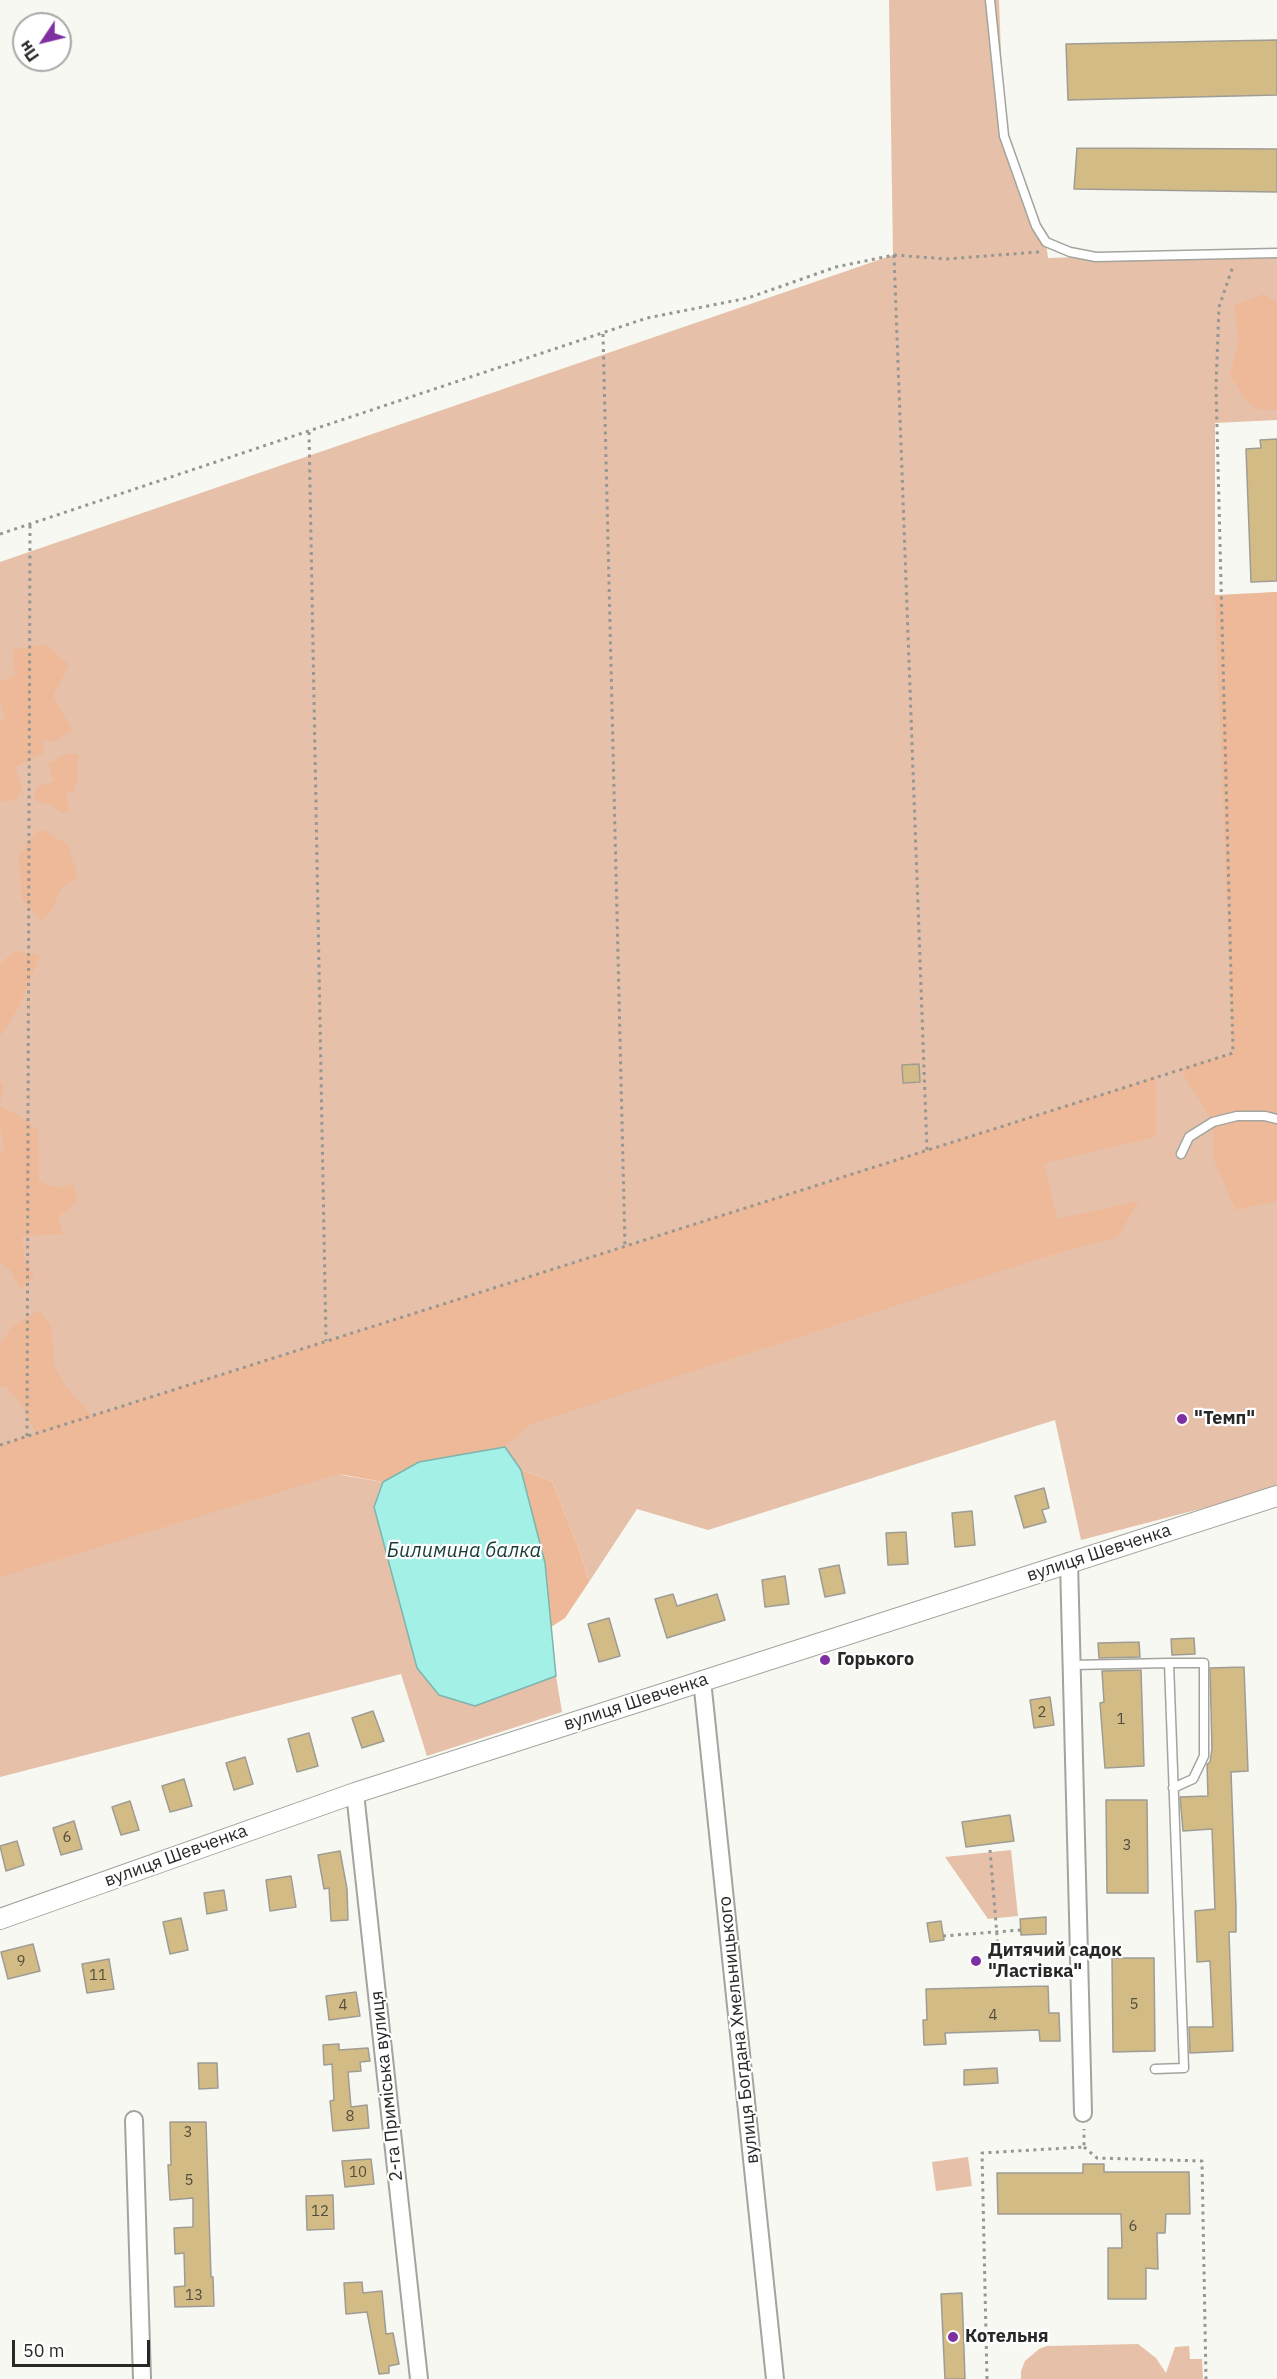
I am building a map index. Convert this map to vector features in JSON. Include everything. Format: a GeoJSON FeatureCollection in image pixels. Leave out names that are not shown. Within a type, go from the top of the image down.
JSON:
{"type":"FeatureCollection","features":[{"type":"Feature","properties":{"kind":"street","name":"вулиця Шевченка"},"geometry":{"type":"LineString","coordinates":[[0,1919],[355,1793],[1277,1497]]}},
{"type":"Feature","properties":{"kind":"street"},"geometry":{"type":"LineString","coordinates":[[1069,1562],[1083,2113]]}},
{"type":"Feature","properties":{"kind":"street","name":"вулиця Богдана Хмельницького"},"geometry":{"type":"LineString","coordinates":[[702,1680],[776,2379]]}},
{"type":"Feature","properties":{"kind":"street","name":"2-га Приміська вулиця"},"geometry":{"type":"LineString","coordinates":[[355,1793],[419,2379]]}},
{"type":"Feature","properties":{"kind":"street"},"geometry":{"type":"LineString","coordinates":[[134,2120],[142,2379]]}},
{"type":"Feature","properties":{"kind":"lane"},"geometry":{"type":"LineString","coordinates":[[990,0],[1004,136],[1036,226],[1046,242],[1070,252],[1096,257],[1238,252],[1277,253]]}},
{"type":"Feature","properties":{"kind":"lane"},"geometry":{"type":"LineString","coordinates":[[1181,1154],[1189,1137],[1213,1122],[1237,1116],[1265,1116],[1277,1119]]}},
{"type":"Feature","properties":{"kind":"lane"},"geometry":{"type":"LineString","coordinates":[[1155,2069],[1184,2068],[1169,1663]]}},
{"type":"Feature","properties":{"kind":"lane"},"geometry":{"type":"LineString","coordinates":[[1072,1665],[1204,1663],[1204,1756],[1193,1779],[1173,1788]]}},
{"type":"Feature","properties":{"kind":"path"},"geometry":{"type":"LineString","coordinates":[[0,534],[647,318],[748,298],[836,267],[894,255],[946,260],[1034,252],[1070,252]]}},
{"type":"Feature","properties":{"kind":"path"},"geometry":{"type":"LineString","coordinates":[[0,1445],[1233,1053],[1216,387],[1219,308],[1238,252]]}},
{"type":"Feature","properties":{"kind":"path"},"geometry":{"type":"LineString","coordinates":[[894,255],[927,1150]]}},
{"type":"Feature","properties":{"kind":"path"},"geometry":{"type":"LineString","coordinates":[[603,334],[625,1246]]}},
{"type":"Feature","properties":{"kind":"path"},"geometry":{"type":"LineString","coordinates":[[309,432],[326,1341]]}},
{"type":"Feature","properties":{"kind":"path"},"geometry":{"type":"LineString","coordinates":[[27,1436],[30,524]]}},
{"type":"Feature","properties":{"kind":"path"},"geometry":{"type":"LineString","coordinates":[[990,1850],[1000,1972]]}},
{"type":"Feature","properties":{"kind":"path"},"geometry":{"type":"LineString","coordinates":[[943,1936],[1021,1930]]}},
{"type":"Feature","properties":{"kind":"path"},"geometry":{"type":"LineString","coordinates":[[1083,2113],[1084,2147]]}},
{"type":"Feature","properties":{"kind":"path"},"geometry":{"type":"LineString","coordinates":[[987,2379],[982,2153],[1084,2147],[1098,2158],[1202,2161],[1206,2379]]}},
{"type":"Feature","properties":{"kind":"shaded area"},"geometry":{"type":"Polygon","coordinates":[[[889,0],[999,0],[1004,136],[1046,242],[1048,258],[1277,251],[1277,420],[1215,423],[1215,595],[1277,592],[1277,1489],[1081,1540],[1055,1420],[708,1530],[637,1509],[589,1582],[580,1552],[552,1481],[521,1470],[505,1447],[529,1424],[341,1475],[383,1482],[374,1507],[475,1706],[556,1676],[562,1712],[427,1756],[401,1674],[0,1777],[0,562],[893,255],[889,0]]]}},
{"type":"Feature","properties":{"kind":"shaded area"},"geometry":{"type":"Polygon","coordinates":[[[1263,294],[1277,302],[1277,410],[1255,409],[1243,396],[1230,375],[1239,339],[1234,306],[1263,294]]]}},
{"type":"Feature","properties":{"kind":"shaded area"},"geometry":{"type":"Polygon","coordinates":[[[1277,592],[1277,1201],[1236,1210],[1214,1160],[1213,1122],[1180,1069],[1233,1053],[1215,596],[1277,592]]]}},
{"type":"Feature","properties":{"kind":"shaded area"},"geometry":{"type":"Polygon","coordinates":[[[45,644],[69,665],[53,696],[72,730],[53,742],[44,739],[44,753],[15,767],[22,788],[17,799],[0,802],[0,719],[6,719],[0,702],[0,682],[15,675],[13,650],[45,644]]]}},
{"type":"Feature","properties":{"kind":"shaded area"},"geometry":{"type":"Polygon","coordinates":[[[78,754],[77,781],[73,793],[66,793],[69,809],[62,813],[49,804],[35,801],[36,787],[54,781],[48,764],[63,755],[78,754]]]}},
{"type":"Feature","properties":{"kind":"shaded area"},"geometry":{"type":"Polygon","coordinates":[[[43,830],[67,844],[78,876],[60,890],[52,909],[42,921],[22,899],[19,856],[37,831],[43,830]]]}},
{"type":"Feature","properties":{"kind":"shaded area"},"geometry":{"type":"Polygon","coordinates":[[[15,951],[40,955],[19,1007],[0,1036],[0,964],[15,951]]]}},
{"type":"Feature","properties":{"kind":"shaded area"},"geometry":{"type":"Polygon","coordinates":[[[1156,1077],[1156,1137],[1044,1163],[1057,1219],[1139,1201],[1117,1237],[1048,1256],[531,1424],[505,1447],[419,1462],[383,1482],[339,1474],[0,1577],[0,1445],[36,1433],[20,1402],[7,1387],[0,1386],[0,1344],[13,1326],[39,1310],[51,1326],[54,1366],[65,1385],[92,1416],[1156,1077]]]}},
{"type":"Feature","properties":{"kind":"shaded area"},"geometry":{"type":"Polygon","coordinates":[[[0,1080],[3,1087],[0,1106],[0,1080]]]}},
{"type":"Feature","properties":{"kind":"shaded area"},"geometry":{"type":"Polygon","coordinates":[[[0,1106],[17,1114],[38,1130],[39,1181],[58,1188],[72,1184],[78,1201],[58,1217],[63,1234],[22,1236],[24,1255],[34,1277],[20,1290],[11,1271],[0,1262],[0,1155],[4,1152],[0,1106]]]}},
{"type":"Feature","properties":{"kind":"shaded area"},"geometry":{"type":"Polygon","coordinates":[[[521,1470],[552,1481],[580,1552],[589,1582],[565,1618],[551,1627],[545,1563],[521,1470]]]}},
{"type":"Feature","properties":{"kind":"shaded area"},"geometry":{"type":"Polygon","coordinates":[[[1011,1850],[1018,1916],[988,1919],[945,1857],[1011,1850]]]}},
{"type":"Feature","properties":{"kind":"shaded area"},"geometry":{"type":"Polygon","coordinates":[[[968,2157],[972,2186],[936,2191],[932,2162],[968,2157]]]}},
{"type":"Feature","properties":{"kind":"shaded area"},"geometry":{"type":"Polygon","coordinates":[[[1138,2344],[1156,2358],[1166,2373],[1175,2347],[1189,2346],[1190,2359],[1202,2359],[1203,2379],[1021,2379],[1025,2361],[1039,2349],[1047,2346],[1138,2344]]]}},
{"type":"Feature","properties":{"kind":"water","name":"Билимина балка"},"geometry":{"type":"Polygon","coordinates":[[[505,1447],[521,1470],[545,1563],[556,1676],[475,1706],[439,1695],[417,1668],[374,1507],[383,1482],[419,1462],[505,1447]]]}},
{"type":"Feature","properties":{"kind":"building"},"geometry":{"type":"Polygon","coordinates":[[[1277,40],[1277,95],[1068,100],[1066,44],[1277,40]]]}},
{"type":"Feature","properties":{"kind":"building"},"geometry":{"type":"Polygon","coordinates":[[[1077,148],[1277,149],[1277,192],[1074,189],[1077,148]]]}},
{"type":"Feature","properties":{"kind":"building"},"geometry":{"type":"Polygon","coordinates":[[[1277,439],[1277,581],[1251,582],[1246,449],[1261,448],[1260,440],[1277,439]]]}},
{"type":"Feature","properties":{"kind":"building"},"geometry":{"type":"Polygon","coordinates":[[[919,1064],[920,1082],[903,1083],[902,1065],[919,1064]]]}},
{"type":"Feature","properties":{"kind":"building"},"geometry":{"type":"Polygon","coordinates":[[[1044,1488],[1049,1508],[1042,1510],[1046,1522],[1024,1528],[1015,1496],[1044,1488]]]}},
{"type":"Feature","properties":{"kind":"building"},"geometry":{"type":"Polygon","coordinates":[[[972,1511],[975,1545],[955,1547],[952,1513],[972,1511]]]}},
{"type":"Feature","properties":{"kind":"building"},"geometry":{"type":"Polygon","coordinates":[[[906,1532],[908,1564],[888,1565],[886,1533],[906,1532]]]}},
{"type":"Feature","properties":{"kind":"building"},"geometry":{"type":"Polygon","coordinates":[[[839,1565],[845,1593],[825,1597],[819,1569],[839,1565]]]}},
{"type":"Feature","properties":{"kind":"building"},"geometry":{"type":"Polygon","coordinates":[[[785,1576],[789,1604],[765,1607],[762,1580],[785,1576]]]}},
{"type":"Feature","properties":{"kind":"building"},"geometry":{"type":"Polygon","coordinates":[[[673,1594],[677,1606],[717,1594],[725,1620],[667,1638],[655,1599],[673,1594]]]}},
{"type":"Feature","properties":{"kind":"building"},"geometry":{"type":"Polygon","coordinates":[[[609,1618],[620,1656],[599,1662],[588,1624],[609,1618]]]}},
{"type":"Feature","properties":{"kind":"building"},"geometry":{"type":"Polygon","coordinates":[[[1194,1638],[1195,1654],[1172,1655],[1171,1639],[1194,1638]]]}},
{"type":"Feature","properties":{"kind":"building"},"geometry":{"type":"Polygon","coordinates":[[[1139,1642],[1140,1657],[1099,1658],[1098,1643],[1139,1642]]]}},
{"type":"Feature","properties":{"kind":"building"},"geometry":{"type":"Polygon","coordinates":[[[1244,1667],[1248,1771],[1231,1772],[1236,1908],[1236,1932],[1229,1932],[1233,2051],[1190,2053],[1189,2027],[1213,2027],[1210,1961],[1197,1962],[1195,1911],[1215,1909],[1212,1829],[1183,1831],[1180,1797],[1208,1796],[1207,1764],[1210,1762],[1212,1749],[1210,1668],[1244,1667]]]}},
{"type":"Feature","properties":{"kind":"building"},"geometry":{"type":"Polygon","coordinates":[[[1141,1670],[1144,1766],[1105,1768],[1100,1703],[1104,1702],[1102,1671],[1141,1670]]]}},
{"type":"Feature","properties":{"kind":"building"},"geometry":{"type":"Polygon","coordinates":[[[1050,1697],[1054,1725],[1034,1728],[1030,1700],[1050,1697]]]}},
{"type":"Feature","properties":{"kind":"building"},"geometry":{"type":"Polygon","coordinates":[[[373,1711],[384,1741],[362,1748],[352,1718],[373,1711]]]}},
{"type":"Feature","properties":{"kind":"building"},"geometry":{"type":"Polygon","coordinates":[[[309,1733],[318,1766],[297,1772],[288,1739],[309,1733]]]}},
{"type":"Feature","properties":{"kind":"building"},"geometry":{"type":"Polygon","coordinates":[[[245,1757],[253,1784],[234,1790],[226,1763],[245,1757]]]}},
{"type":"Feature","properties":{"kind":"building"},"geometry":{"type":"Polygon","coordinates":[[[184,1779],[192,1806],[170,1812],[162,1786],[184,1779]]]}},
{"type":"Feature","properties":{"kind":"building"},"geometry":{"type":"Polygon","coordinates":[[[1106,1800],[1147,1800],[1148,1893],[1107,1893],[1106,1800]]]}},
{"type":"Feature","properties":{"kind":"building"},"geometry":{"type":"Polygon","coordinates":[[[130,1801],[139,1830],[121,1835],[112,1807],[130,1801]]]}},
{"type":"Feature","properties":{"kind":"building"},"geometry":{"type":"Polygon","coordinates":[[[1010,1815],[1014,1841],[966,1847],[962,1822],[1010,1815]]]}},
{"type":"Feature","properties":{"kind":"building"},"geometry":{"type":"Polygon","coordinates":[[[74,1821],[82,1849],[61,1855],[53,1828],[74,1821]]]}},
{"type":"Feature","properties":{"kind":"building"},"geometry":{"type":"Polygon","coordinates":[[[17,1841],[24,1865],[6,1871],[0,1846],[17,1841]]]}},
{"type":"Feature","properties":{"kind":"building"},"geometry":{"type":"Polygon","coordinates":[[[340,1851],[347,1889],[348,1920],[331,1921],[329,1888],[324,1889],[318,1855],[340,1851]]]}},
{"type":"Feature","properties":{"kind":"building"},"geometry":{"type":"Polygon","coordinates":[[[291,1876],[296,1907],[270,1911],[266,1880],[291,1876]]]}},
{"type":"Feature","properties":{"kind":"building"},"geometry":{"type":"Polygon","coordinates":[[[224,1890],[227,1910],[207,1914],[204,1893],[224,1890]]]}},
{"type":"Feature","properties":{"kind":"building"},"geometry":{"type":"Polygon","coordinates":[[[1046,1917],[1046,1934],[1021,1935],[1020,1919],[1046,1917]]]}},
{"type":"Feature","properties":{"kind":"building"},"geometry":{"type":"Polygon","coordinates":[[[181,1918],[188,1950],[170,1954],[163,1922],[181,1918]]]}},
{"type":"Feature","properties":{"kind":"building"},"geometry":{"type":"Polygon","coordinates":[[[941,1921],[944,1940],[930,1942],[927,1923],[941,1921]]]}},
{"type":"Feature","properties":{"kind":"building"},"geometry":{"type":"Polygon","coordinates":[[[33,1944],[40,1971],[8,1979],[1,1952],[33,1944]]]}},
{"type":"Feature","properties":{"kind":"building"},"geometry":{"type":"Polygon","coordinates":[[[1112,1958],[1154,1958],[1155,2051],[1113,2052],[1112,1958]]]}},
{"type":"Feature","properties":{"kind":"building"},"geometry":{"type":"Polygon","coordinates":[[[109,1959],[114,1989],[87,1993],[82,1964],[109,1959]]]}},
{"type":"Feature","properties":{"kind":"building"},"geometry":{"type":"Polygon","coordinates":[[[1048,1986],[1049,2013],[1059,2013],[1060,2041],[1040,2041],[1039,2030],[945,2033],[946,2044],[924,2045],[923,2020],[927,2020],[926,1989],[1048,1986]]]}},
{"type":"Feature","properties":{"kind":"building"},"geometry":{"type":"Polygon","coordinates":[[[356,1992],[360,2016],[329,2020],[326,1996],[356,1992]]]}},
{"type":"Feature","properties":{"kind":"building"},"geometry":{"type":"Polygon","coordinates":[[[339,2044],[339,2050],[368,2048],[370,2061],[360,2062],[361,2071],[348,2072],[351,2107],[367,2105],[369,2128],[333,2131],[330,2101],[334,2100],[332,2064],[324,2065],[323,2045],[339,2044]]]}},
{"type":"Feature","properties":{"kind":"building"},"geometry":{"type":"Polygon","coordinates":[[[198,2063],[217,2063],[218,2088],[199,2089],[198,2063]]]}},
{"type":"Feature","properties":{"kind":"building"},"geometry":{"type":"Polygon","coordinates":[[[997,2068],[998,2083],[964,2085],[964,2070],[997,2068]]]}},
{"type":"Feature","properties":{"kind":"building"},"geometry":{"type":"Polygon","coordinates":[[[170,2122],[206,2122],[214,2306],[175,2307],[174,2287],[185,2286],[184,2253],[175,2254],[174,2228],[193,2227],[193,2198],[170,2200],[168,2165],[171,2165],[170,2122]]]}},
{"type":"Feature","properties":{"kind":"building"},"geometry":{"type":"Polygon","coordinates":[[[371,2159],[374,2184],[345,2187],[342,2161],[371,2159]]]}},
{"type":"Feature","properties":{"kind":"building"},"geometry":{"type":"Polygon","coordinates":[[[1083,2164],[1104,2164],[1104,2172],[1189,2172],[1190,2214],[1166,2214],[1165,2233],[1157,2233],[1158,2269],[1146,2268],[1146,2299],[1108,2299],[1108,2248],[1122,2248],[1121,2214],[998,2214],[997,2173],[1083,2173],[1083,2164]]]}},
{"type":"Feature","properties":{"kind":"building"},"geometry":{"type":"Polygon","coordinates":[[[333,2195],[334,2229],[307,2230],[306,2196],[333,2195]]]}},
{"type":"Feature","properties":{"kind":"building"},"geometry":{"type":"Polygon","coordinates":[[[362,2282],[363,2293],[382,2291],[386,2334],[393,2333],[399,2364],[389,2366],[389,2373],[379,2374],[367,2312],[346,2314],[344,2283],[362,2282]]]}},
{"type":"Feature","properties":{"kind":"building","name":"Котельня"},"geometry":{"type":"Polygon","coordinates":[[[962,2293],[965,2379],[945,2379],[941,2294],[962,2293]]]}},
{"type":"Feature","properties":{"kind":"place","name":"\"Темп\""},"geometry":{"type":"Point","coordinates":[1182,1419]}},
{"type":"Feature","properties":{"kind":"place","name":"Горького"},"geometry":{"type":"Point","coordinates":[825,1660]}},
{"type":"Feature","properties":{"kind":"place","name":"Дитячий садок \"Ластівка\""},"geometry":{"type":"Point","coordinates":[976,1961]}},
{"type":"Feature","properties":{"kind":"place","name":"Котельня"},"geometry":{"type":"Point","coordinates":[953,2337]}}]}
